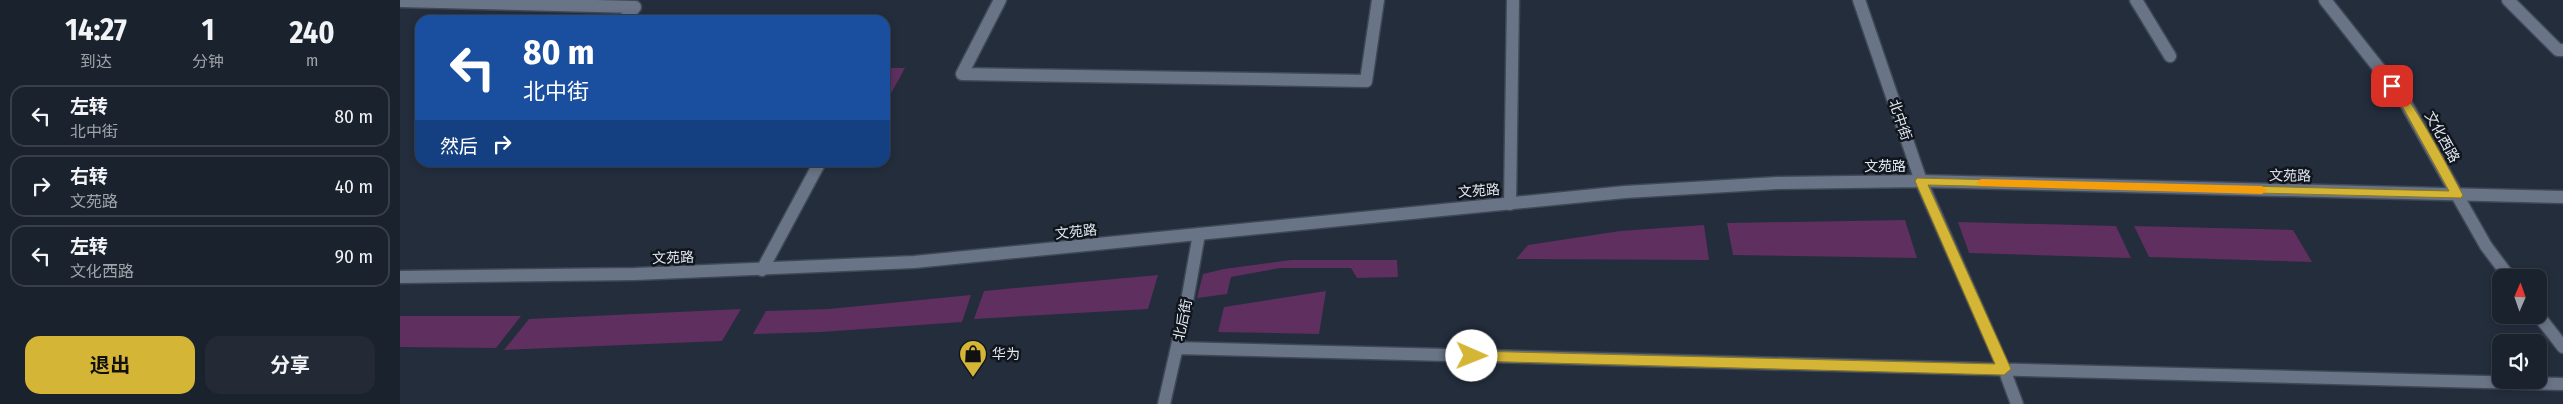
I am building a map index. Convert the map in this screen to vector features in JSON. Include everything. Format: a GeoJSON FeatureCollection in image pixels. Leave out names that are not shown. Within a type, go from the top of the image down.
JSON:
{"type":"FeatureCollection","features":[{"type":"Feature","properties":{"kind":"street"},"geometry":{"type":"LineString","coordinates":[[1000,0],[962,74],[1366,80],[1378,0]]}},
{"type":"Feature","properties":{"kind":"street"},"geometry":{"type":"LineString","coordinates":[[1510,204],[1513,0]]}},
{"type":"Feature","properties":{"kind":"street","name":"北中街"},"geometry":{"type":"LineString","coordinates":[[1859,0],[1921,181],[2004,369],[2017,404]]}},
{"type":"Feature","properties":{"kind":"street"},"geometry":{"type":"LineString","coordinates":[[2136,0],[2170,56]]}},
{"type":"Feature","properties":{"kind":"street","name":"文化西路"},"geometry":{"type":"LineString","coordinates":[[2325,0],[2404,100],[2486,246],[2503,269]]}},
{"type":"Feature","properties":{"kind":"street"},"geometry":{"type":"LineString","coordinates":[[2508,0],[2558,50],[2563,50]]}},
{"type":"Feature","properties":{"kind":"street"},"geometry":{"type":"LineString","coordinates":[[400,1],[635,7],[628,15]]}},
{"type":"Feature","properties":{"kind":"street"},"geometry":{"type":"LineString","coordinates":[[762,270],[817,167]]}},
{"type":"Feature","properties":{"kind":"street","name":"文苑路"},"geometry":{"type":"LineString","coordinates":[[400,277],[762,270],[924,262],[1625,192],[1777,183],[1921,181],[2563,198]]}},
{"type":"Feature","properties":{"kind":"street","name":"北后街"},"geometry":{"type":"LineString","coordinates":[[1164,404],[1199,234]]}},
{"type":"Feature","properties":{"kind":"street"},"geometry":{"type":"LineString","coordinates":[[2545,324],[2563,347]]}},
{"type":"Feature","properties":{"kind":"street"},"geometry":{"type":"LineString","coordinates":[[1177,348],[2563,384]]}},
{"type":"Feature","properties":{"kind":"shaded area"},"geometry":{"type":"Polygon","coordinates":[[[890,68],[905,68],[890,95],[890,68]]]}},
{"type":"Feature","properties":{"kind":"shaded area"},"geometry":{"type":"Polygon","coordinates":[[[1905,220],[1917,258],[1733,255],[1727,223],[1905,220]]]}},
{"type":"Feature","properties":{"kind":"shaded area"},"geometry":{"type":"Polygon","coordinates":[[[1958,222],[2116,226],[2131,258],[1969,253],[1958,222]]]}},
{"type":"Feature","properties":{"kind":"shaded area"},"geometry":{"type":"Polygon","coordinates":[[[1704,225],[1709,260],[1516,259],[1528,245],[1620,231],[1704,225]]]}},
{"type":"Feature","properties":{"kind":"shaded area"},"geometry":{"type":"Polygon","coordinates":[[[2134,226],[2293,230],[2312,262],[2149,257],[2134,226]]]}},
{"type":"Feature","properties":{"kind":"shaded area"},"geometry":{"type":"Polygon","coordinates":[[[1291,260],[1397,260],[1398,277],[1357,278],[1351,268],[1280,268],[1231,277],[1227,294],[1197,298],[1203,274],[1224,269],[1291,260]]]}},
{"type":"Feature","properties":{"kind":"shaded area"},"geometry":{"type":"Polygon","coordinates":[[[1158,275],[1148,309],[974,319],[984,291],[1158,275]]]}},
{"type":"Feature","properties":{"kind":"shaded area"},"geometry":{"type":"Polygon","coordinates":[[[1326,291],[1319,334],[1218,332],[1224,307],[1326,291]]]}},
{"type":"Feature","properties":{"kind":"shaded area"},"geometry":{"type":"Polygon","coordinates":[[[971,295],[962,322],[821,332],[753,334],[766,311],[829,309],[971,295]]]}},
{"type":"Feature","properties":{"kind":"shaded area"},"geometry":{"type":"Polygon","coordinates":[[[741,309],[722,341],[504,350],[529,319],[741,309]]]}},
{"type":"Feature","properties":{"kind":"shaded area"},"geometry":{"type":"Polygon","coordinates":[[[400,316],[521,316],[496,348],[400,347],[400,316]]]}},
{"type":"Feature","properties":{"kind":"slow traffic"},"geometry":{"type":"LineString","coordinates":[[1981,183],[2262,190]]}},
{"type":"Feature","properties":{"kind":"place","name":"华为"},"geometry":{"type":"Point","coordinates":[973,378]}},
{"type":"Feature","properties":{"kind":"route"},"geometry":{"type":"LineString","coordinates":[[1472,356],[2004,369],[1921,181],[2458,195],[2404,100],[2392,86]]}}]}
